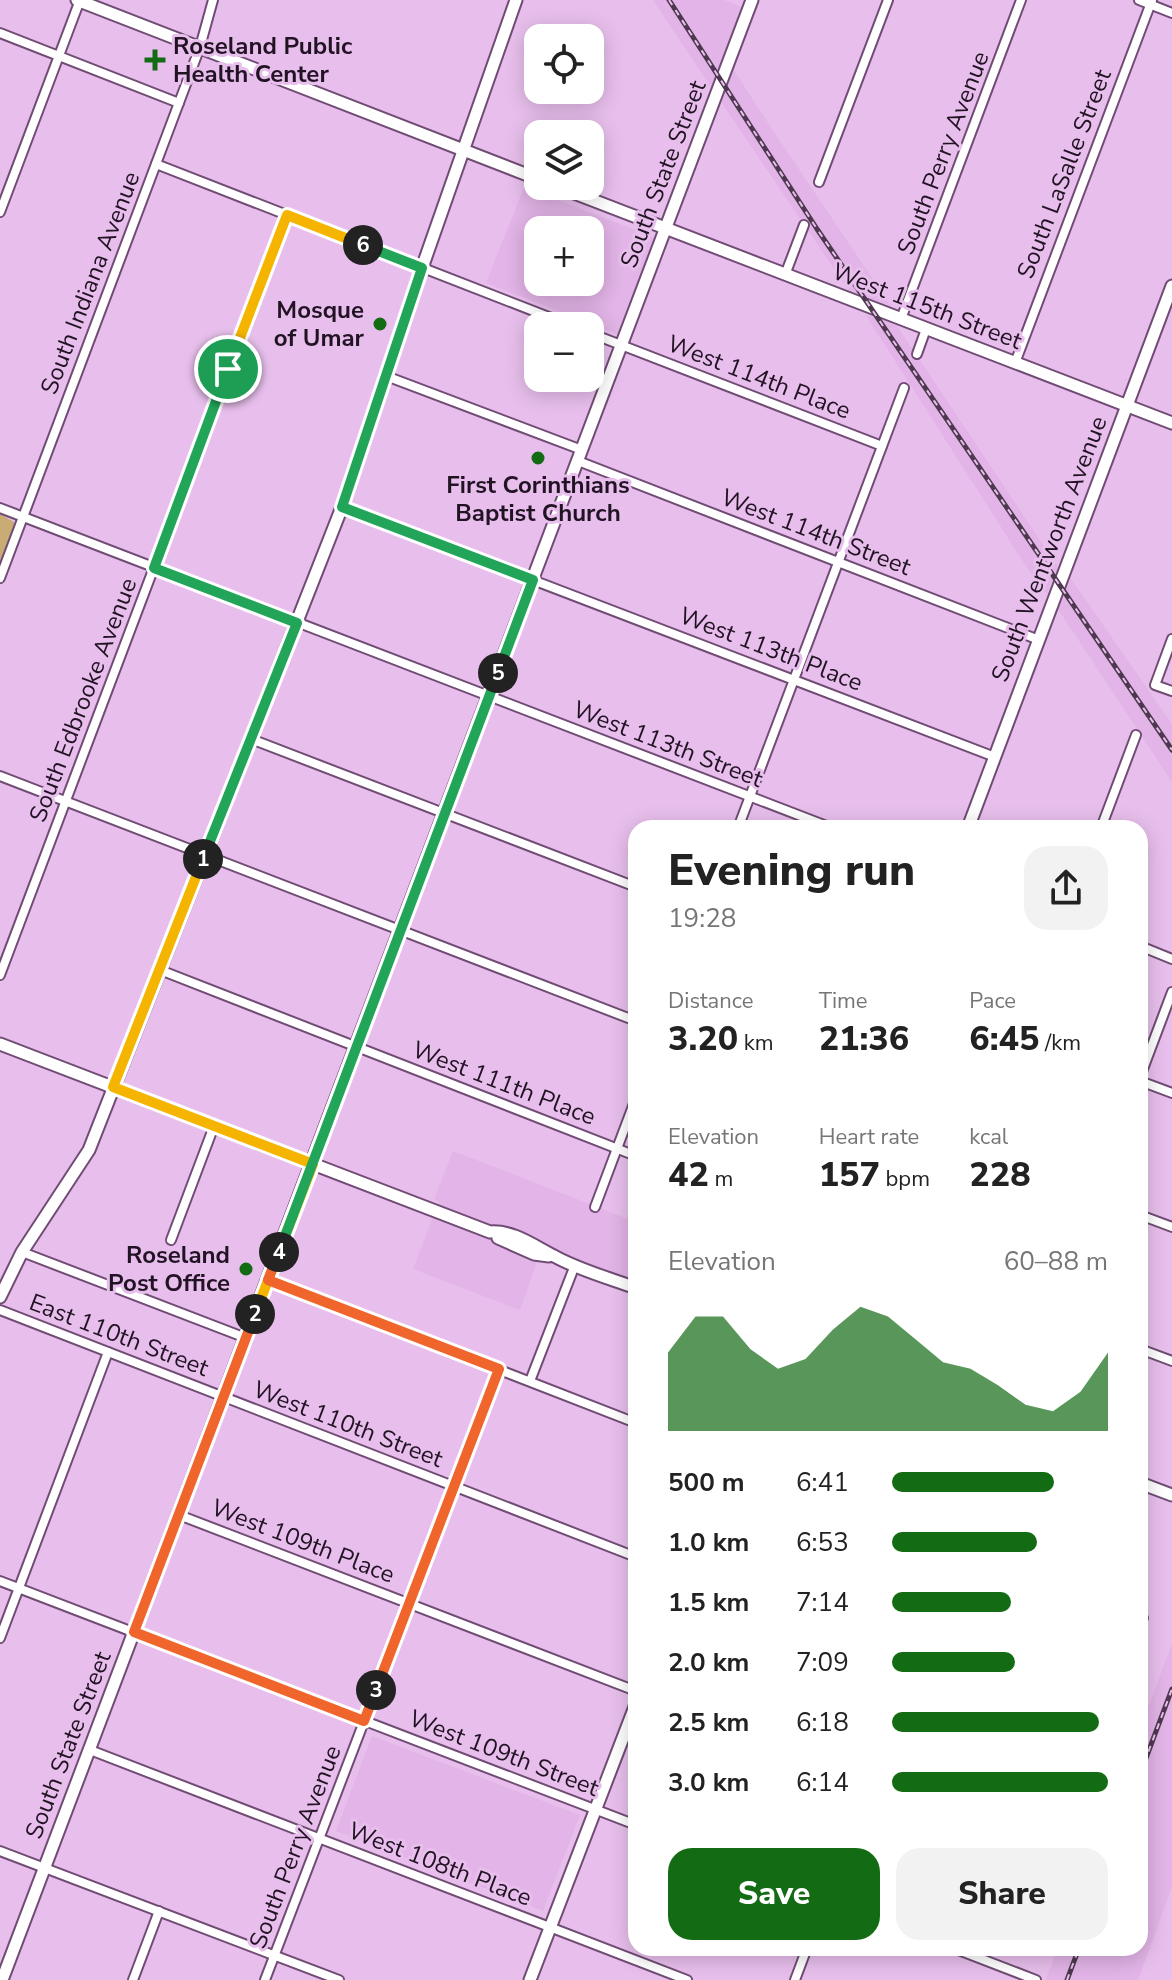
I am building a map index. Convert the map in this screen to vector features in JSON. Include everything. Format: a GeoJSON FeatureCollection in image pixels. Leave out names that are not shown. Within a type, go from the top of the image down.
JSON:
{"type":"FeatureCollection","features":[{"type":"Feature","properties":{"kind":"street"},"geometry":{"type":"LineString","coordinates":[[0,212],[79,0],[524,174]]}},
{"type":"Feature","properties":{"kind":"street","name":"South Indiana Avenue"},"geometry":{"type":"LineString","coordinates":[[0,578],[200,47],[213,0]]}},
{"type":"Feature","properties":{"kind":"street"},"geometry":{"type":"LineString","coordinates":[[0,1297],[22,1252],[80,1165],[160,970],[342,507],[516,0]]}},
{"type":"Feature","properties":{"kind":"street","name":"South State Street"},"geometry":{"type":"LineString","coordinates":[[2,1980],[752,0]]}},
{"type":"Feature","properties":{"kind":"street"},"geometry":{"type":"LineString","coordinates":[[819,182],[888,0]]}},
{"type":"Feature","properties":{"kind":"street","name":"South Perry Avenue"},"geometry":{"type":"LineString","coordinates":[[901,319],[1021,0]]}},
{"type":"Feature","properties":{"kind":"street"},"geometry":{"type":"LineString","coordinates":[[1139,0],[1151,2],[1172,13]]}},
{"type":"Feature","properties":{"kind":"street","name":"South LaSalle Street"},"geometry":{"type":"LineString","coordinates":[[1015,363],[1151,2]]}},
{"type":"Feature","properties":{"kind":"street"},"geometry":{"type":"LineString","coordinates":[[0,33],[179,103]]}},
{"type":"Feature","properties":{"kind":"street"},"geometry":{"type":"LineString","coordinates":[[156,164],[536,312]]}},
{"type":"Feature","properties":{"kind":"street","name":"West 115th Street"},"geometry":{"type":"LineString","coordinates":[[592,200],[1172,423]]}},
{"type":"Feature","properties":{"kind":"street","name":"South Edbrooke Avenue"},"geometry":{"type":"LineString","coordinates":[[0,975],[287,215]]}},
{"type":"Feature","properties":{"kind":"street"},"geometry":{"type":"LineString","coordinates":[[785,275],[804,225]]}},
{"type":"Feature","properties":{"kind":"street","name":"South Wentworth Avenue"},"geometry":{"type":"LineString","coordinates":[[971,820],[1172,286]]}},
{"type":"Feature","properties":{"kind":"street"},"geometry":{"type":"LineString","coordinates":[[917,354],[926,329]]}},
{"type":"Feature","properties":{"kind":"street","name":"West 114th Place"},"geometry":{"type":"LineString","coordinates":[[604,338],[882,446]]}},
{"type":"Feature","properties":{"kind":"street","name":"West 114th Street"},"geometry":{"type":"LineString","coordinates":[[386,376],[838,562],[1039,640]]}},
{"type":"Feature","properties":{"kind":"street"},"geometry":{"type":"LineString","coordinates":[[741,820],[904,388]]}},
{"type":"Feature","properties":{"kind":"street","name":"West 113th Place"},"geometry":{"type":"LineString","coordinates":[[342,507],[995,757]]}},
{"type":"Feature","properties":{"kind":"street","name":"West 113th Street"},"geometry":{"type":"LineString","coordinates":[[0,508],[812,820]]}},
{"type":"Feature","properties":{"kind":"street"},"geometry":{"type":"LineString","coordinates":[[1172,639],[1155,685],[1172,691]]}},
{"type":"Feature","properties":{"kind":"street"},"geometry":{"type":"LineString","coordinates":[[1104,820],[1136,735]]}},
{"type":"Feature","properties":{"kind":"street"},"geometry":{"type":"LineString","coordinates":[[251,739],[628,884]]}},
{"type":"Feature","properties":{"kind":"street"},"geometry":{"type":"LineString","coordinates":[[0,776],[628,1018]]}},
{"type":"Feature","properties":{"kind":"street"},"geometry":{"type":"LineString","coordinates":[[1148,949],[1172,959]]}},
{"type":"Feature","properties":{"kind":"street","name":"West 111th Place"},"geometry":{"type":"LineString","coordinates":[[160,970],[628,1153]]}},
{"type":"Feature","properties":{"kind":"street"},"geometry":{"type":"LineString","coordinates":[[1148,1057],[1172,992]]}},
{"type":"Feature","properties":{"kind":"street"},"geometry":{"type":"LineString","coordinates":[[0,1044],[490,1232],[525,1240],[554,1257],[628,1285]]}},
{"type":"Feature","properties":{"kind":"street"},"geometry":{"type":"LineString","coordinates":[[1148,1082],[1172,1093]]}},
{"type":"Feature","properties":{"kind":"street"},"geometry":{"type":"LineString","coordinates":[[595,1207],[628,1119]]}},
{"type":"Feature","properties":{"kind":"street"},"geometry":{"type":"LineString","coordinates":[[171,1240],[214,1126]]}},
{"type":"Feature","properties":{"kind":"street"},"geometry":{"type":"LineString","coordinates":[[1148,1218],[1172,1227]]}},
{"type":"Feature","properties":{"kind":"street"},"geometry":{"type":"LineString","coordinates":[[22,1252],[246,1338]]}},
{"type":"Feature","properties":{"kind":"street"},"geometry":{"type":"LineString","coordinates":[[530,1381],[575,1265]]}},
{"type":"Feature","properties":{"kind":"street"},"geometry":{"type":"LineString","coordinates":[[268,1280],[628,1420]]}},
{"type":"Feature","properties":{"kind":"street","name":"East 110th Street"},"geometry":{"type":"LineString","coordinates":[[0,1310],[224,1397]]}},
{"type":"Feature","properties":{"kind":"street"},"geometry":{"type":"LineString","coordinates":[[0,1638],[108,1352]]}},
{"type":"Feature","properties":{"kind":"street"},"geometry":{"type":"LineString","coordinates":[[1148,1352],[1172,1361]]}},
{"type":"Feature","properties":{"kind":"street","name":"South Perry Avenue"},"geometry":{"type":"LineString","coordinates":[[265,1980],[499,1369]]}},
{"type":"Feature","properties":{"kind":"street","name":"West 110th Street"},"geometry":{"type":"LineString","coordinates":[[224,1397],[628,1554]]}},
{"type":"Feature","properties":{"kind":"street"},"geometry":{"type":"LineString","coordinates":[[1148,1486],[1172,1495]]}},
{"type":"Feature","properties":{"kind":"street","name":"West 109th Place"},"geometry":{"type":"LineString","coordinates":[[179,1515],[628,1688]]}},
{"type":"Feature","properties":{"kind":"street","name":"West 109th Street"},"geometry":{"type":"LineString","coordinates":[[0,1581],[628,1822]]}},
{"type":"Feature","properties":{"kind":"street"},"geometry":{"type":"LineString","coordinates":[[530,1980],[628,1725]]}},
{"type":"Feature","properties":{"kind":"street","name":"West 108th Place"},"geometry":{"type":"LineString","coordinates":[[90,1750],[687,1980]]}},
{"type":"Feature","properties":{"kind":"street"},"geometry":{"type":"LineString","coordinates":[[0,1851],[339,1980]]}},
{"type":"Feature","properties":{"kind":"street"},"geometry":{"type":"LineString","coordinates":[[133,1980],[159,1911]]}},
{"type":"Feature","properties":{"kind":"street"},"geometry":{"type":"LineString","coordinates":[[795,1980],[804,1956]]}},
{"type":"Feature","properties":{"kind":"street"},"geometry":{"type":"LineString","coordinates":[[974,1956],[1036,1980]]}},
{"type":"Feature","properties":{"kind":"shaded area"},"geometry":{"type":"Polygon","coordinates":[[[653,0],[724,0],[742,7],[711,87],[653,0]]]}},
{"type":"Feature","properties":{"kind":"shaded area"},"geometry":{"type":"Polygon","coordinates":[[[733,69],[891,306],[849,291],[721,102],[733,69]]]}},
{"type":"Feature","properties":{"kind":"shaded area"},"geometry":{"type":"Polygon","coordinates":[[[524,187],[524,200],[558,200],[599,216],[524,216],[524,296],[604,296],[604,218],[654,237],[617,334],[604,329],[604,312],[560,312],[486,283],[524,187]]]}},
{"type":"Feature","properties":{"kind":"shaded area"},"geometry":{"type":"Polygon","coordinates":[[[865,314],[897,326],[1058,567],[1047,594],[1033,577],[865,314]]]}},
{"type":"Feature","properties":{"kind":"shaded area"},"geometry":{"type":"Polygon","coordinates":[[[0,514],[14,522],[15,529],[0,568],[0,514]]]}},
{"type":"Feature","properties":{"kind":"shaded area"},"geometry":{"type":"Polygon","coordinates":[[[1071,579],[1172,724],[1172,782],[1058,609],[1071,579]]]}},
{"type":"Feature","properties":{"kind":"shaded area"},"geometry":{"type":"Polygon","coordinates":[[[453,1151],[628,1219],[628,1280],[543,1246],[520,1310],[413,1269],[439,1201],[434,1199],[453,1151]]]}},
{"type":"Feature","properties":{"kind":"shaded area"},"geometry":{"type":"Polygon","coordinates":[[[1172,1644],[1172,1887],[1148,1953],[1148,1708],[1172,1644]]]}},
{"type":"Feature","properties":{"kind":"shaded area"},"geometry":{"type":"Polygon","coordinates":[[[372,1736],[580,1815],[543,1911],[336,1831],[372,1736]]]}},
{"type":"Feature","properties":{"kind":"shaded area"},"geometry":{"type":"Polygon","coordinates":[[[1055,1956],[1147,1956],[1138,1980],[1046,1979],[1055,1956]]]}},
{"type":"Feature","properties":{"kind":"railway"},"geometry":{"type":"LineString","coordinates":[[669,0],[817,229],[1172,750]]}},
{"type":"Feature","properties":{"kind":"railway"},"geometry":{"type":"LineString","coordinates":[[1148,1753],[1172,1689]]}},
{"type":"Feature","properties":{"kind":"railway"},"geometry":{"type":"LineString","coordinates":[[1067,1980],[1076,1956]]}},
{"type":"Feature","properties":{"kind":"place","name":"Roseland Public Health Center"},"geometry":{"type":"Point","coordinates":[155,60]}},
{"type":"Feature","properties":{"kind":"place","name":"Mosque of Umar"},"geometry":{"type":"Point","coordinates":[380,324]}},
{"type":"Feature","properties":{"kind":"place","name":"First Corinthians Baptist Church"},"geometry":{"type":"Point","coordinates":[538,458]}},
{"type":"Feature","properties":{"kind":"place","name":"Roseland Post Office"},"geometry":{"type":"Point","coordinates":[246,1269]}},
{"type":"Feature","properties":{"kind":"route"},"geometry":{"type":"LineString","coordinates":[[228,369],[154,568],[297,623],[113,1087],[313,1164],[302,1191],[292,1218],[268,1280],[134,1632],[364,1721],[499,1369],[268,1280],[313,1164],[533,580],[342,507],[422,268],[287,215],[228,369]]}}]}
